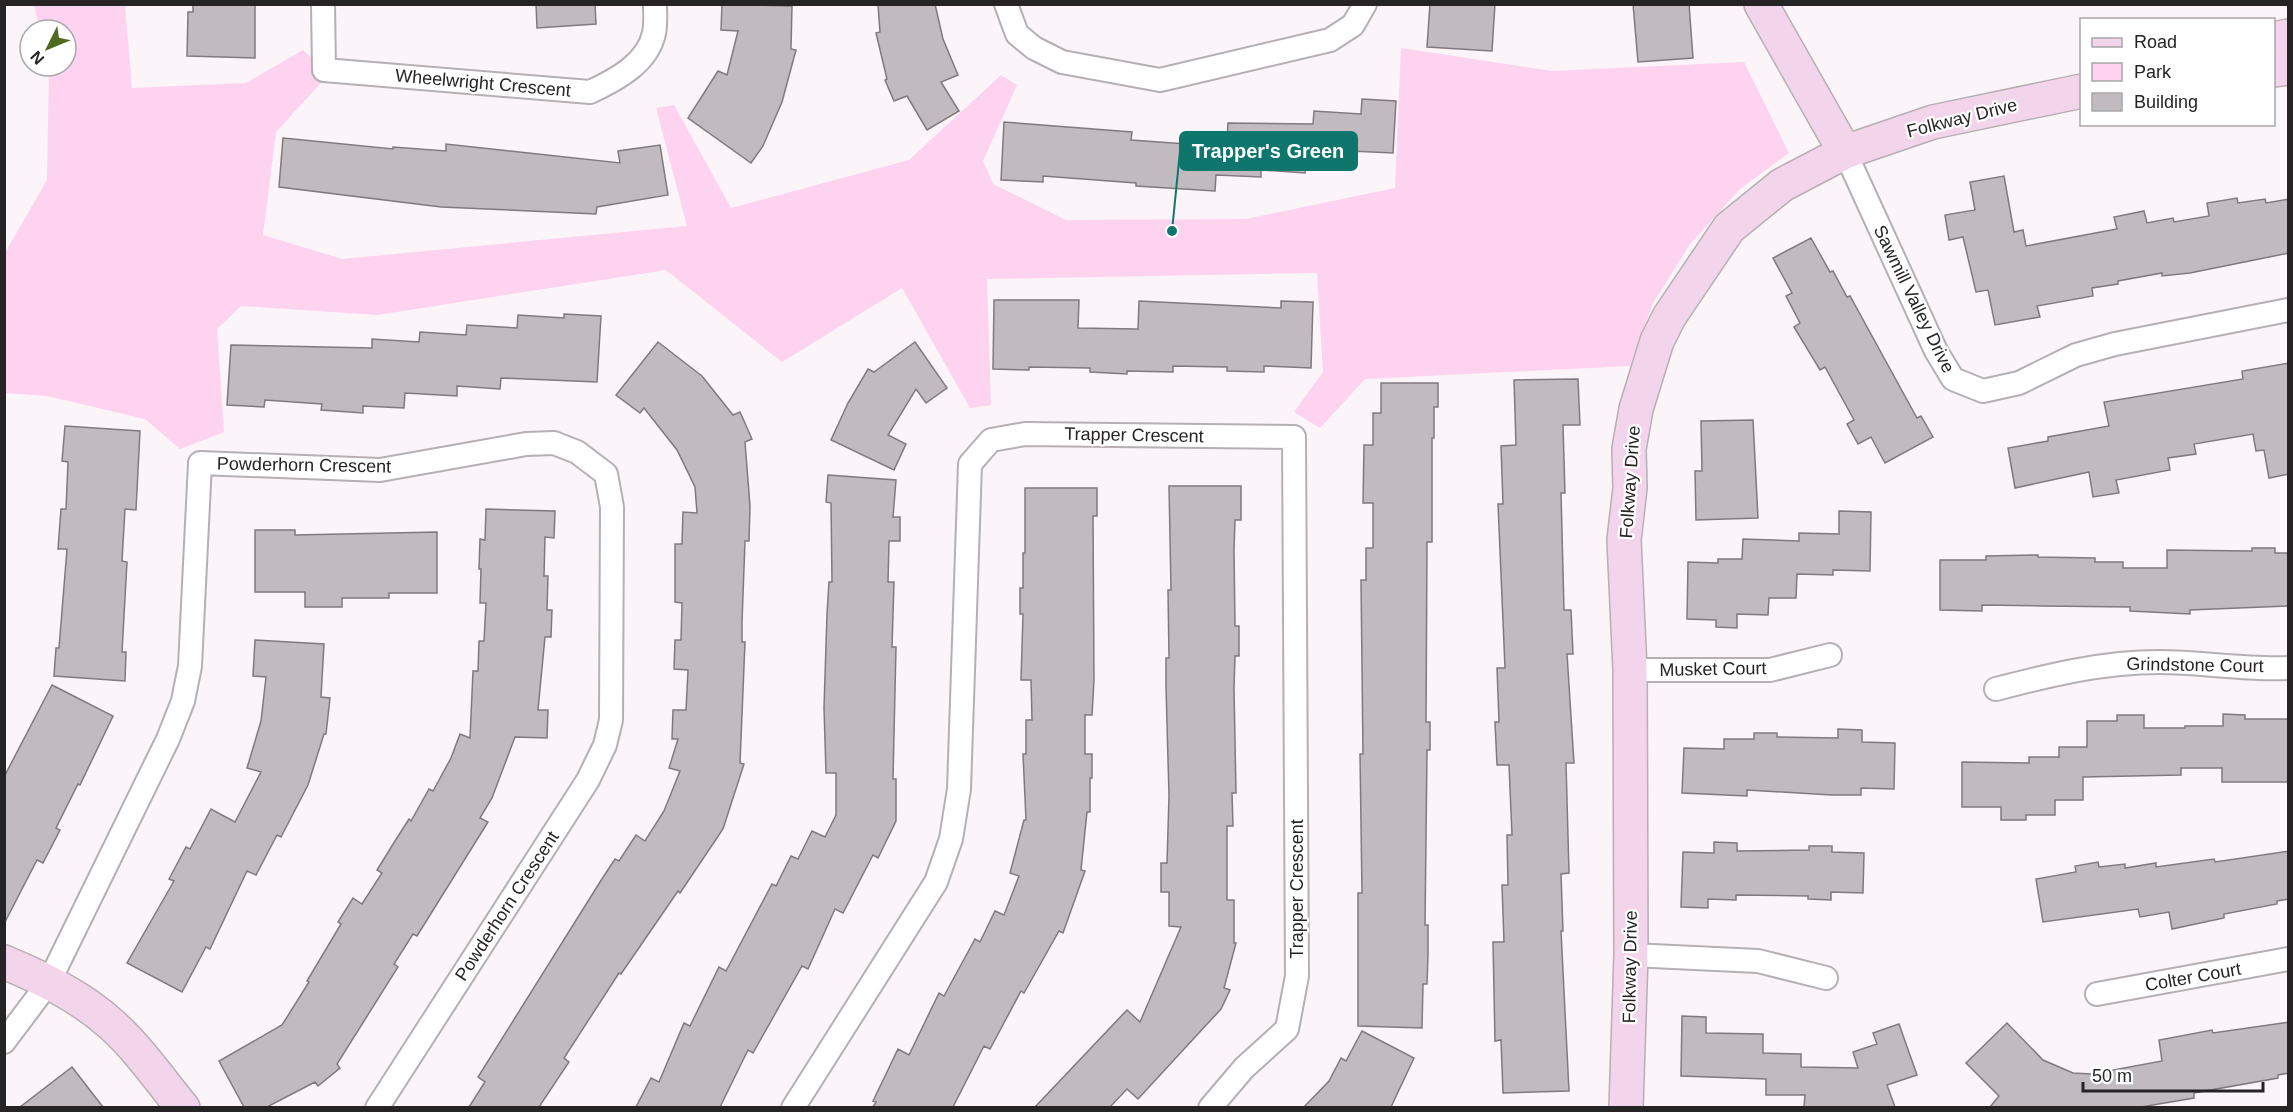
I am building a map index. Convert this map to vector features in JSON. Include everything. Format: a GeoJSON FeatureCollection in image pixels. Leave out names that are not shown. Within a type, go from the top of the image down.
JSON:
{"type":"FeatureCollection","features":[{"type":"Feature","properties":{"kind":"street","name":"Wheelwright Crescent"},"geometry":{"type":"LineString","coordinates":[[323,4],[324,70],[590,92],[611,82],[642,58],[654,34],[655,4]]}},
{"type":"Feature","properties":{"kind":"street"},"geometry":{"type":"LineString","coordinates":[[1006,4],[1017,34],[1034,48],[1062,62],[1160,80],[1330,40],[1353,25],[1365,4]]}},
{"type":"Feature","properties":{"kind":"street","name":"Sawmill Valley Drive"},"geometry":{"type":"LineString","coordinates":[[1761,4],[1845,152],[1936,351],[1953,379],[1983,391],[2019,383],[2076,355],[2115,344],[2289,310]]}},
{"type":"Feature","properties":{"kind":"street","name":"Folkway Drive"},"geometry":{"type":"LineString","coordinates":[[1626,1107],[1631,955],[1630,670],[1624,540],[1630,488],[1629,449],[1636,409],[1657,340],[1674,308],[1729,228],[1782,185],[1845,152],[1933,122],[2080,91]]}},
{"type":"Feature","properties":{"kind":"street","name":"Trapper Crescent"},"geometry":{"type":"LineString","coordinates":[[793,1107],[936,882],[951,839],[959,789],[970,464],[992,440],[1025,434],[1294,437],[1297,976],[1287,1029],[1244,1068],[1210,1107]]}},
{"type":"Feature","properties":{"kind":"street","name":"Powderhorn Crescent"},"geometry":{"type":"LineString","coordinates":[[49,982],[168,739],[183,701],[190,666],[200,463],[380,470],[526,444],[554,443],[566,447],[577,452],[606,474],[612,507],[611,720],[605,745],[588,780],[377,1107]]}},
{"type":"Feature","properties":{"kind":"street","name":"Musket Court"},"geometry":{"type":"LineString","coordinates":[[1630,670],[1770,670],[1830,655]]}},
{"type":"Feature","properties":{"kind":"street","name":"Grindstone Court"},"geometry":{"type":"LineString","coordinates":[[1996,689],[2062,672],[2109,664],[2159,662],[2289,668]]}},
{"type":"Feature","properties":{"kind":"street"},"geometry":{"type":"LineString","coordinates":[[1631,955],[1758,961],[1826,978]]}},
{"type":"Feature","properties":{"kind":"street","name":"Colter Court"},"geometry":{"type":"LineString","coordinates":[[2097,994],[2289,959]]}},
{"type":"Feature","properties":{"kind":"street"},"geometry":{"type":"LineString","coordinates":[[4,962],[49,982],[93,1009],[113,1026],[183,1107]]}},
{"type":"Feature","properties":{"kind":"street"},"geometry":{"type":"LineString","coordinates":[[4,1042],[49,982]]}},
{"type":"Feature","properties":{"kind":"green space"},"geometry":{"type":"Polygon","coordinates":[[[34,5],[125,5],[132,88],[246,83],[303,50],[329,74],[276,132],[263,235],[342,259],[687,226],[656,108],[674,105],[731,208],[909,160],[1001,75],[1017,85],[983,161],[993,184],[1066,220],[1246,219],[1395,188],[1401,48],[1552,71],[1744,62],[1789,153],[1740,189],[1690,244],[1653,303],[1630,366],[1365,379],[1320,428],[1294,412],[1323,372],[1317,273],[987,279],[991,405],[970,408],[902,288],[782,362],[666,270],[377,315],[241,306],[217,329],[224,432],[180,449],[145,419],[47,396],[5,393],[5,253],[47,180],[49,78],[78,78],[78,18],[37,18],[34,5]]]}},
{"type":"Feature","properties":{"kind":"building"},"geometry":{"type":"Polygon","coordinates":[[[193,4],[255,4],[255,58],[187,56],[188,12],[193,12],[193,4]]]}},
{"type":"Feature","properties":{"kind":"building"},"geometry":{"type":"Polygon","coordinates":[[[536,4],[595,4],[596,24],[537,28],[536,4]]]}},
{"type":"Feature","properties":{"kind":"building"},"geometry":{"type":"Polygon","coordinates":[[[722,4],[792,6],[791,49],[796,50],[782,102],[763,146],[751,163],[688,118],[718,71],[727,75],[738,31],[721,30],[722,4]]]}},
{"type":"Feature","properties":{"kind":"building"},"geometry":{"type":"Polygon","coordinates":[[[878,4],[935,4],[943,39],[958,75],[941,82],[959,111],[927,130],[907,96],[894,101],[885,80],[887,79],[876,33],[880,32],[878,4]]]}},
{"type":"Feature","properties":{"kind":"building"},"geometry":{"type":"Polygon","coordinates":[[[1430,4],[1495,4],[1492,51],[1427,47],[1430,4]]]}},
{"type":"Feature","properties":{"kind":"building"},"geometry":{"type":"Polygon","coordinates":[[[1633,4],[1689,4],[1693,58],[1638,62],[1633,4]]]}},
{"type":"Feature","properties":{"kind":"building"},"geometry":{"type":"Polygon","coordinates":[[[1362,99],[1396,101],[1393,153],[1350,151],[1350,161],[1306,159],[1305,173],[1261,170],[1261,177],[1216,175],[1215,191],[1136,186],[1136,183],[1043,176],[1043,182],[1001,180],[1004,122],[1132,132],[1131,140],[1187,144],[1187,137],[1227,139],[1228,123],[1313,124],[1314,111],[1361,114],[1362,99]]]}},
{"type":"Feature","properties":{"kind":"building"},"geometry":{"type":"Polygon","coordinates":[[[283,138],[393,149],[393,147],[446,151],[446,144],[620,163],[618,151],[660,145],[668,195],[597,207],[596,214],[441,207],[279,187],[283,138]]]}},
{"type":"Feature","properties":{"kind":"building"},"geometry":{"type":"Polygon","coordinates":[[[2004,176],[2014,232],[2023,230],[2026,246],[2117,229],[2114,217],[2144,211],[2147,223],[2173,218],[2174,222],[2209,216],[2207,203],[2237,198],[2238,203],[2265,199],[2266,203],[2289,199],[2289,253],[2190,273],[2162,276],[2162,273],[2118,281],[2118,284],[2092,288],[2093,296],[2037,306],[2040,317],[1995,325],[1988,290],[1976,292],[1963,237],[1949,240],[1945,215],[1975,210],[1970,182],[2004,176]]]}},
{"type":"Feature","properties":{"kind":"building"},"geometry":{"type":"Polygon","coordinates":[[[1811,238],[1830,272],[1833,271],[1847,297],[1850,296],[1917,418],[1921,416],[1933,437],[1885,463],[1871,437],[1858,444],[1847,424],[1854,420],[1825,367],[1820,370],[1794,327],[1800,323],[1786,296],[1792,293],[1773,258],[1811,238]]]}},
{"type":"Feature","properties":{"kind":"building"},"geometry":{"type":"Polygon","coordinates":[[[994,300],[1079,300],[1078,328],[1138,329],[1139,301],[1281,308],[1281,301],[1313,302],[1311,368],[1264,366],[1264,372],[1227,371],[1227,367],[1173,366],[1173,372],[1127,371],[1127,374],[1090,372],[1090,368],[993,369],[994,300]]]}},
{"type":"Feature","properties":{"kind":"building"},"geometry":{"type":"Polygon","coordinates":[[[564,314],[601,316],[597,382],[501,378],[500,389],[457,386],[457,396],[405,393],[404,408],[363,406],[363,413],[321,410],[322,404],[265,400],[264,407],[227,405],[231,345],[372,348],[372,339],[419,342],[420,332],[466,335],[467,325],[517,328],[518,315],[564,318],[564,314]]]}},
{"type":"Feature","properties":{"kind":"building"},"geometry":{"type":"Polygon","coordinates":[[[658,342],[702,376],[733,415],[740,412],[752,439],[745,442],[750,506],[749,541],[745,541],[742,622],[742,642],[745,642],[740,763],[744,764],[723,829],[680,893],[678,891],[621,974],[619,973],[564,1058],[569,1062],[539,1107],[469,1107],[485,1082],[478,1077],[600,882],[615,859],[619,861],[636,835],[645,841],[664,811],[680,771],[669,768],[678,739],[672,739],[673,710],[686,710],[688,670],[674,669],[675,640],[681,640],[682,603],[675,602],[675,544],[682,544],[683,512],[697,513],[695,487],[677,450],[644,408],[640,413],[616,395],[658,342]]]}},
{"type":"Feature","properties":{"kind":"building"},"geometry":{"type":"Polygon","coordinates":[[[915,342],[947,388],[926,403],[916,389],[888,435],[906,444],[894,470],[831,440],[848,403],[868,369],[874,372],[915,342]]]}},
{"type":"Feature","properties":{"kind":"building"},"geometry":{"type":"Polygon","coordinates":[[[2289,363],[2289,474],[2269,478],[2264,450],[2256,451],[2253,434],[2194,444],[2196,454],[2168,458],[2170,470],[2116,480],[2119,493],[2093,497],[2089,472],[2015,488],[2008,448],[2048,441],[2048,437],[2109,426],[2104,402],[2243,379],[2242,371],[2289,363]]]}},
{"type":"Feature","properties":{"kind":"building"},"geometry":{"type":"Polygon","coordinates":[[[1578,379],[1580,425],[1563,425],[1565,493],[1561,493],[1564,610],[1571,610],[1573,654],[1567,654],[1574,763],[1566,763],[1569,873],[1561,874],[1563,931],[1561,931],[1569,1091],[1503,1093],[1501,1040],[1495,1041],[1493,942],[1504,942],[1502,885],[1508,885],[1507,835],[1512,835],[1509,765],[1497,765],[1495,722],[1499,722],[1497,668],[1505,668],[1498,504],[1503,504],[1501,446],[1516,445],[1514,380],[1578,379]]]}},
{"type":"Feature","properties":{"kind":"building"},"geometry":{"type":"Polygon","coordinates":[[[1381,383],[1438,383],[1438,407],[1434,407],[1434,438],[1432,438],[1432,542],[1427,542],[1426,722],[1430,722],[1430,750],[1427,750],[1425,925],[1428,925],[1428,955],[1427,984],[1423,984],[1422,1028],[1358,1026],[1358,893],[1362,893],[1360,754],[1363,754],[1361,580],[1366,580],[1366,548],[1373,548],[1373,503],[1363,503],[1364,445],[1373,445],[1373,413],[1381,413],[1381,383]]]}},
{"type":"Feature","properties":{"kind":"building"},"geometry":{"type":"Polygon","coordinates":[[[1753,420],[1758,518],[1696,520],[1695,471],[1702,471],[1701,421],[1753,420]]]}},
{"type":"Feature","properties":{"kind":"building"},"geometry":{"type":"Polygon","coordinates":[[[65,426],[140,431],[136,510],[125,509],[122,561],[127,562],[122,652],[126,652],[125,681],[54,676],[56,648],[59,648],[67,549],[58,549],[61,509],[66,509],[68,462],[62,461],[65,426]]]}},
{"type":"Feature","properties":{"kind":"building"},"geometry":{"type":"Polygon","coordinates":[[[828,475],[896,480],[893,517],[900,517],[900,541],[889,541],[888,582],[894,582],[892,647],[896,647],[893,779],[896,779],[896,821],[878,858],[873,855],[843,913],[835,909],[808,969],[802,966],[753,1053],[748,1050],[720,1107],[636,1107],[651,1078],[659,1082],[684,1023],[690,1026],[719,967],[726,971],[772,884],[776,886],[791,856],[798,859],[812,831],[825,837],[836,815],[836,773],[826,773],[824,708],[829,582],[832,582],[831,503],[826,502],[828,475]]]}},
{"type":"Feature","properties":{"kind":"building"},"geometry":{"type":"Polygon","coordinates":[[[1169,486],[1241,486],[1241,520],[1235,520],[1234,549],[1235,626],[1239,626],[1239,656],[1235,656],[1234,688],[1236,793],[1232,793],[1233,826],[1227,826],[1227,900],[1234,900],[1234,943],[1236,943],[1224,988],[1230,990],[1221,1009],[1138,1099],[1127,1089],[1110,1107],[1035,1107],[1127,1010],[1140,1022],[1181,927],[1169,926],[1169,892],[1161,892],[1161,863],[1167,863],[1169,796],[1166,658],[1169,658],[1168,590],[1171,590],[1169,486]]]}},
{"type":"Feature","properties":{"kind":"building"},"geometry":{"type":"Polygon","coordinates":[[[1025,488],[1097,488],[1097,516],[1093,516],[1094,680],[1092,715],[1085,715],[1085,754],[1092,754],[1092,778],[1090,778],[1090,812],[1087,812],[1081,870],[1085,871],[1063,933],[1059,931],[1024,993],[1021,991],[990,1049],[984,1046],[953,1107],[873,1107],[876,1102],[873,1101],[898,1049],[909,1055],[939,993],[944,996],[975,939],[980,942],[995,911],[1004,915],[1019,876],[1010,873],[1024,820],[1026,820],[1023,754],[1026,754],[1026,720],[1032,720],[1031,680],[1021,680],[1023,614],[1020,614],[1020,588],[1023,588],[1023,553],[1025,553],[1025,488]]]}},
{"type":"Feature","properties":{"kind":"building"},"geometry":{"type":"Polygon","coordinates":[[[486,509],[555,511],[554,538],[545,537],[544,576],[548,576],[547,610],[552,610],[551,637],[545,637],[538,710],[548,710],[547,738],[515,737],[492,798],[480,818],[488,822],[417,936],[413,934],[394,964],[398,967],[337,1064],[340,1068],[318,1086],[315,1082],[267,1107],[244,1107],[219,1061],[282,1025],[309,982],[307,981],[341,924],[338,922],[353,898],[362,904],[382,873],[377,870],[395,841],[409,819],[411,821],[429,789],[433,791],[451,758],[460,734],[470,738],[473,671],[478,671],[479,641],[484,641],[486,603],[480,603],[481,569],[479,569],[480,539],[485,540],[486,509]]]}},
{"type":"Feature","properties":{"kind":"building"},"geometry":{"type":"Polygon","coordinates":[[[1839,511],[1871,512],[1870,571],[1833,570],[1833,575],[1797,574],[1796,598],[1769,598],[1768,615],[1737,614],[1737,628],[1716,627],[1716,620],[1687,619],[1688,562],[1718,563],[1718,559],[1742,559],[1743,539],[1799,541],[1799,533],[1839,534],[1839,511]]]}},
{"type":"Feature","properties":{"kind":"building"},"geometry":{"type":"Polygon","coordinates":[[[255,530],[295,530],[295,535],[437,532],[437,593],[389,593],[389,598],[342,598],[342,607],[305,607],[305,592],[255,592],[255,530]]]}},
{"type":"Feature","properties":{"kind":"building"},"geometry":{"type":"Polygon","coordinates":[[[2252,548],[2275,548],[2275,553],[2289,553],[2289,606],[2190,610],[2190,614],[2130,611],[2130,607],[1982,605],[1982,611],[1940,610],[1940,560],[1986,560],[1986,556],[2038,555],[2038,557],[2095,558],[2095,562],[2123,562],[2123,568],[2167,568],[2167,550],[2252,551],[2252,548]]]}},
{"type":"Feature","properties":{"kind":"building"},"geometry":{"type":"Polygon","coordinates":[[[255,640],[324,644],[321,697],[330,698],[326,734],[324,734],[308,785],[281,837],[277,835],[256,875],[247,871],[210,949],[206,947],[182,992],[127,963],[174,881],[169,879],[186,847],[190,849],[211,809],[235,822],[261,772],[247,768],[261,721],[266,677],[253,676],[255,640]]]}},
{"type":"Feature","properties":{"kind":"building"},"geometry":{"type":"Polygon","coordinates":[[[52,685],[113,716],[80,785],[78,784],[56,828],[60,830],[43,863],[37,860],[4,924],[4,777],[52,685]]]}},
{"type":"Feature","properties":{"kind":"building"},"geometry":{"type":"Polygon","coordinates":[[[2223,714],[2245,715],[2245,719],[2289,719],[2289,782],[2222,782],[2222,768],[2181,768],[2181,775],[2083,777],[2083,800],[2055,800],[2055,815],[2026,815],[2026,820],[2001,820],[2001,807],[1962,807],[1962,762],[2029,763],[2029,757],[2059,757],[2059,747],[2087,747],[2087,721],[2117,721],[2117,715],[2144,715],[2144,728],[2185,728],[2185,726],[2223,726],[2223,714]]]}},
{"type":"Feature","properties":{"kind":"building"},"geometry":{"type":"Polygon","coordinates":[[[1838,729],[1862,730],[1862,742],[1895,743],[1894,789],[1861,788],[1861,795],[1747,790],[1747,796],[1682,793],[1684,748],[1724,749],[1724,739],[1754,739],[1754,733],[1777,733],[1777,737],[1838,738],[1838,729]]]}},
{"type":"Feature","properties":{"kind":"building"},"geometry":{"type":"Polygon","coordinates":[[[1714,842],[1737,843],[1737,851],[1809,850],[1809,846],[1832,846],[1832,852],[1864,853],[1863,893],[1831,892],[1831,900],[1808,899],[1808,896],[1736,895],[1736,900],[1708,899],[1708,908],[1681,907],[1683,852],[1714,853],[1714,842]]]}},
{"type":"Feature","properties":{"kind":"building"},"geometry":{"type":"Polygon","coordinates":[[[2289,851],[2289,899],[2277,901],[2277,904],[2224,914],[2224,918],[2172,929],[2169,912],[2140,917],[2138,909],[2043,922],[2036,879],[2076,872],[2075,866],[2098,862],[2099,867],[2125,864],[2125,868],[2156,863],[2156,867],[2214,859],[2215,862],[2289,851]]]}},
{"type":"Feature","properties":{"kind":"building"},"geometry":{"type":"Polygon","coordinates":[[[1682,1016],[1706,1017],[1706,1033],[1763,1034],[1763,1053],[1801,1054],[1801,1067],[1858,1068],[1853,1052],[1877,1044],[1873,1033],[1899,1024],[1917,1075],[1887,1085],[1895,1107],[1804,1107],[1805,1095],[1766,1095],[1766,1079],[1681,1076],[1682,1016]]]}},
{"type":"Feature","properties":{"kind":"building"},"geometry":{"type":"Polygon","coordinates":[[[2289,1022],[2289,1073],[2278,1075],[2278,1078],[2194,1093],[2194,1098],[2141,1107],[1990,1107],[1999,1096],[1966,1063],[2007,1023],[2043,1060],[2073,1073],[2092,1074],[2162,1061],[2159,1040],[2212,1030],[2213,1033],[2289,1022]]]}},
{"type":"Feature","properties":{"kind":"building"},"geometry":{"type":"Polygon","coordinates":[[[1362,1031],[1414,1058],[1391,1107],[1304,1107],[1329,1081],[1341,1058],[1346,1061],[1362,1031]]]}},
{"type":"Feature","properties":{"kind":"building"},"geometry":{"type":"Polygon","coordinates":[[[72,1067],[103,1107],[20,1107],[72,1067]]]}},
{"type":"Feature","properties":{"kind":"place","name":"Trapper's Green"},"geometry":{"type":"Point","coordinates":[1172,231]}}]}
